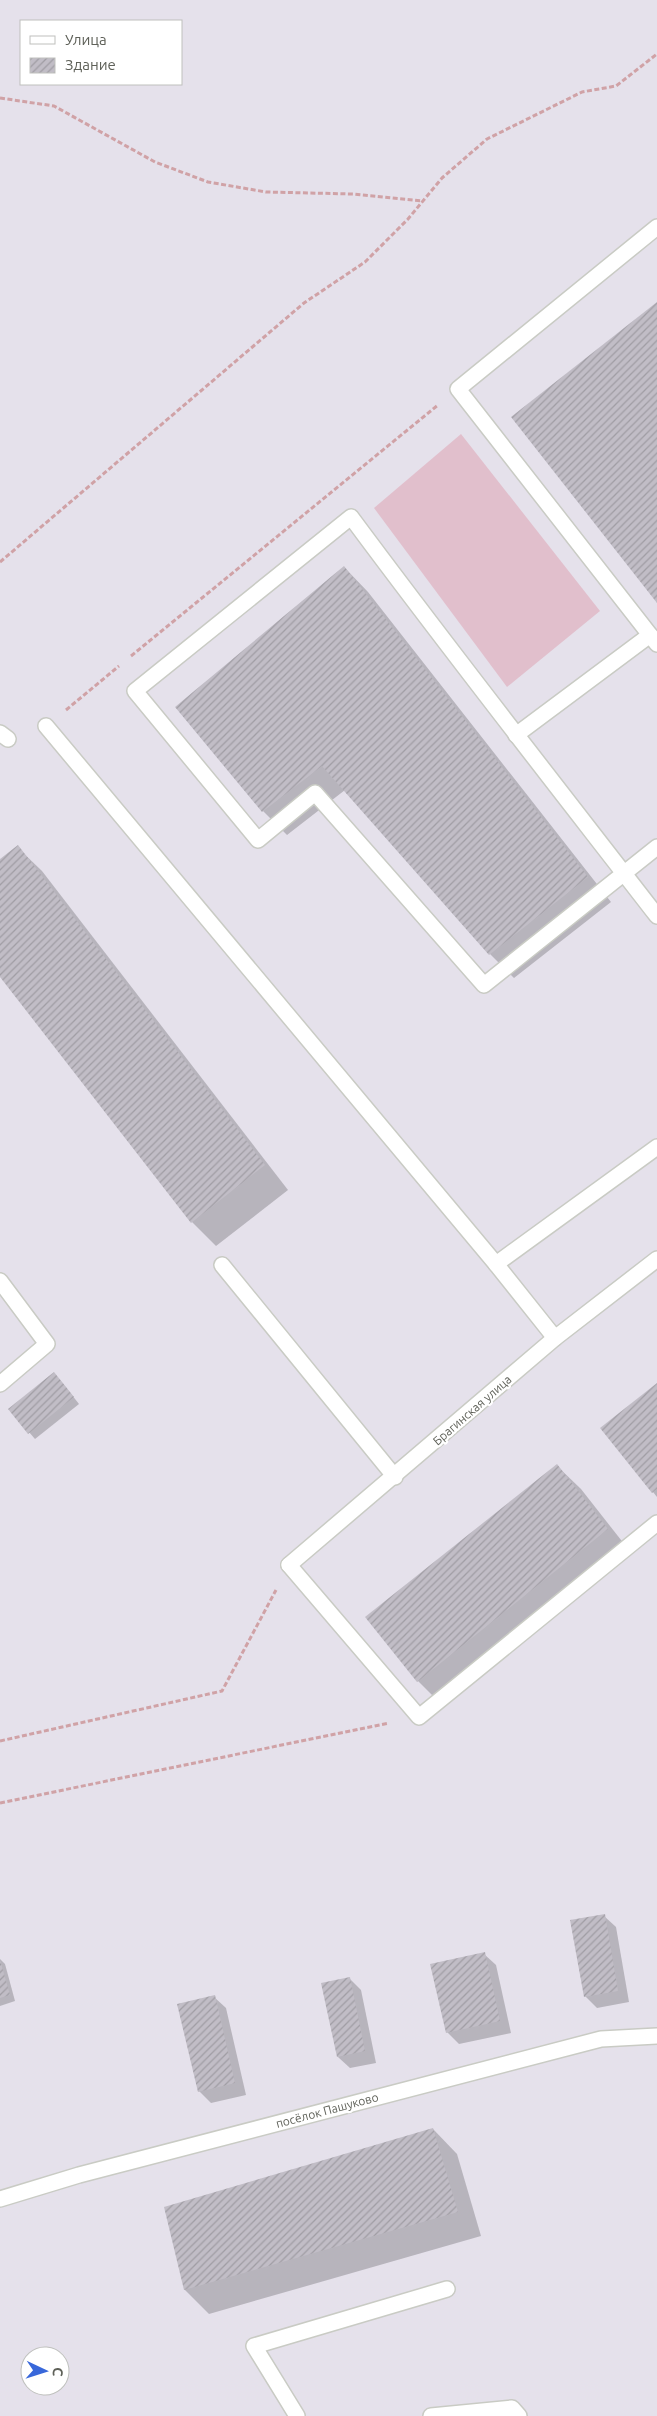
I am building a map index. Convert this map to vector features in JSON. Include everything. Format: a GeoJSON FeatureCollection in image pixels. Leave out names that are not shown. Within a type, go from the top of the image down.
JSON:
{"type":"FeatureCollection","features":[{"type":"Feature","properties":{"kind":"street"},"geometry":{"type":"LineString","coordinates":[[516,735],[654,640],[458,389],[657,227]]}},
{"type":"Feature","properties":{"kind":"street"},"geometry":{"type":"LineString","coordinates":[[657,847],[624,874],[484,985],[315,793],[258,840],[135,691],[351,517],[516,735],[624,874],[657,916]]}},
{"type":"Feature","properties":{"kind":"street"},"geometry":{"type":"LineString","coordinates":[[46,726],[496,1264],[555,1338]]}},
{"type":"Feature","properties":{"kind":"street"},"geometry":{"type":"LineString","coordinates":[[496,1264],[657,1147]]}},
{"type":"Feature","properties":{"kind":"street","name":"Брагинская улица"},"geometry":{"type":"LineString","coordinates":[[289,1565],[395,1477],[555,1338],[657,1259]]}},
{"type":"Feature","properties":{"kind":"street"},"geometry":{"type":"LineString","coordinates":[[222,1265],[395,1477]]}},
{"type":"Feature","properties":{"kind":"street"},"geometry":{"type":"LineString","coordinates":[[0,1281],[47,1344],[0,1384]]}},
{"type":"Feature","properties":{"kind":"street"},"geometry":{"type":"LineString","coordinates":[[289,1565],[419,1717],[657,1522]]}},
{"type":"Feature","properties":{"kind":"street","name":"посёлок Пашуково"},"geometry":{"type":"LineString","coordinates":[[0,2199],[79,2175],[600,2039],[657,2036]]}},
{"type":"Feature","properties":{"kind":"street"},"geometry":{"type":"LineString","coordinates":[[297,2416],[254,2346],[447,2289]]}},
{"type":"Feature","properties":{"kind":"street"},"geometry":{"type":"LineString","coordinates":[[431,2416],[512,2408],[519,2416]]}},
{"type":"Feature","properties":{"kind":"path"},"geometry":{"type":"LineString","coordinates":[[0,562],[304,303],[365,262],[408,220],[442,178],[487,139],[582,92],[616,86],[657,54]]}},
{"type":"Feature","properties":{"kind":"path"},"geometry":{"type":"LineString","coordinates":[[0,98],[54,106],[155,162],[208,182],[266,192],[353,194],[423,201]]}},
{"type":"Feature","properties":{"kind":"path"},"geometry":{"type":"LineString","coordinates":[[130,657],[458,389]]}},
{"type":"Feature","properties":{"kind":"path"},"geometry":{"type":"LineString","coordinates":[[46,726],[122,664]]}},
{"type":"Feature","properties":{"kind":"path"},"geometry":{"type":"LineString","coordinates":[[0,1741],[222,1691],[289,1565]]}},
{"type":"Feature","properties":{"kind":"path"},"geometry":{"type":"LineString","coordinates":[[0,1803],[419,1717]]}},
{"type":"Feature","properties":{"kind":"shaded area"},"geometry":{"type":"Polygon","coordinates":[[[461,434],[600,611],[507,687],[374,508],[461,434]]]}},
{"type":"Feature","properties":{"kind":"building"},"geometry":{"type":"Polygon","coordinates":[[[657,302],[657,603],[511,417],[657,302]]]}},
{"type":"Feature","properties":{"kind":"building"},"geometry":{"type":"Polygon","coordinates":[[[344,566],[588,877],[489,955],[322,766],[262,812],[175,707],[344,566]]]}},
{"type":"Feature","properties":{"kind":"building"},"geometry":{"type":"Polygon","coordinates":[[[18,845],[265,1165],[191,1223],[0,977],[0,859],[18,845]]]}},
{"type":"Feature","properties":{"kind":"building"},"geometry":{"type":"Polygon","coordinates":[[[54,1372],[74,1397],[28,1434],[8,1409],[54,1372]]]}},
{"type":"Feature","properties":{"kind":"building"},"geometry":{"type":"Polygon","coordinates":[[[657,1383],[657,1489],[652,1493],[600,1428],[657,1383]]]}},
{"type":"Feature","properties":{"kind":"building"},"geometry":{"type":"Polygon","coordinates":[[[557,1464],[608,1529],[417,1682],[365,1617],[557,1464]]]}},
{"type":"Feature","properties":{"kind":"building"},"geometry":{"type":"Polygon","coordinates":[[[605,1914],[618,1991],[584,1997],[570,1920],[605,1914]]]}},
{"type":"Feature","properties":{"kind":"building"},"geometry":{"type":"Polygon","coordinates":[[[485,1952],[500,2021],[446,2033],[430,1964],[485,1952]]]}},
{"type":"Feature","properties":{"kind":"building"},"geometry":{"type":"Polygon","coordinates":[[[0,1960],[10,1995],[0,1998],[0,1960]]]}},
{"type":"Feature","properties":{"kind":"building"},"geometry":{"type":"Polygon","coordinates":[[[350,1977],[365,2051],[337,2057],[321,1983],[350,1977]]]}},
{"type":"Feature","properties":{"kind":"building"},"geometry":{"type":"Polygon","coordinates":[[[215,1995],[235,2083],[198,2092],[177,2004],[215,1995]]]}},
{"type":"Feature","properties":{"kind":"building"},"geometry":{"type":"Polygon","coordinates":[[[433,2128],[458,2212],[184,2290],[164,2207],[433,2128]]]}}]}
